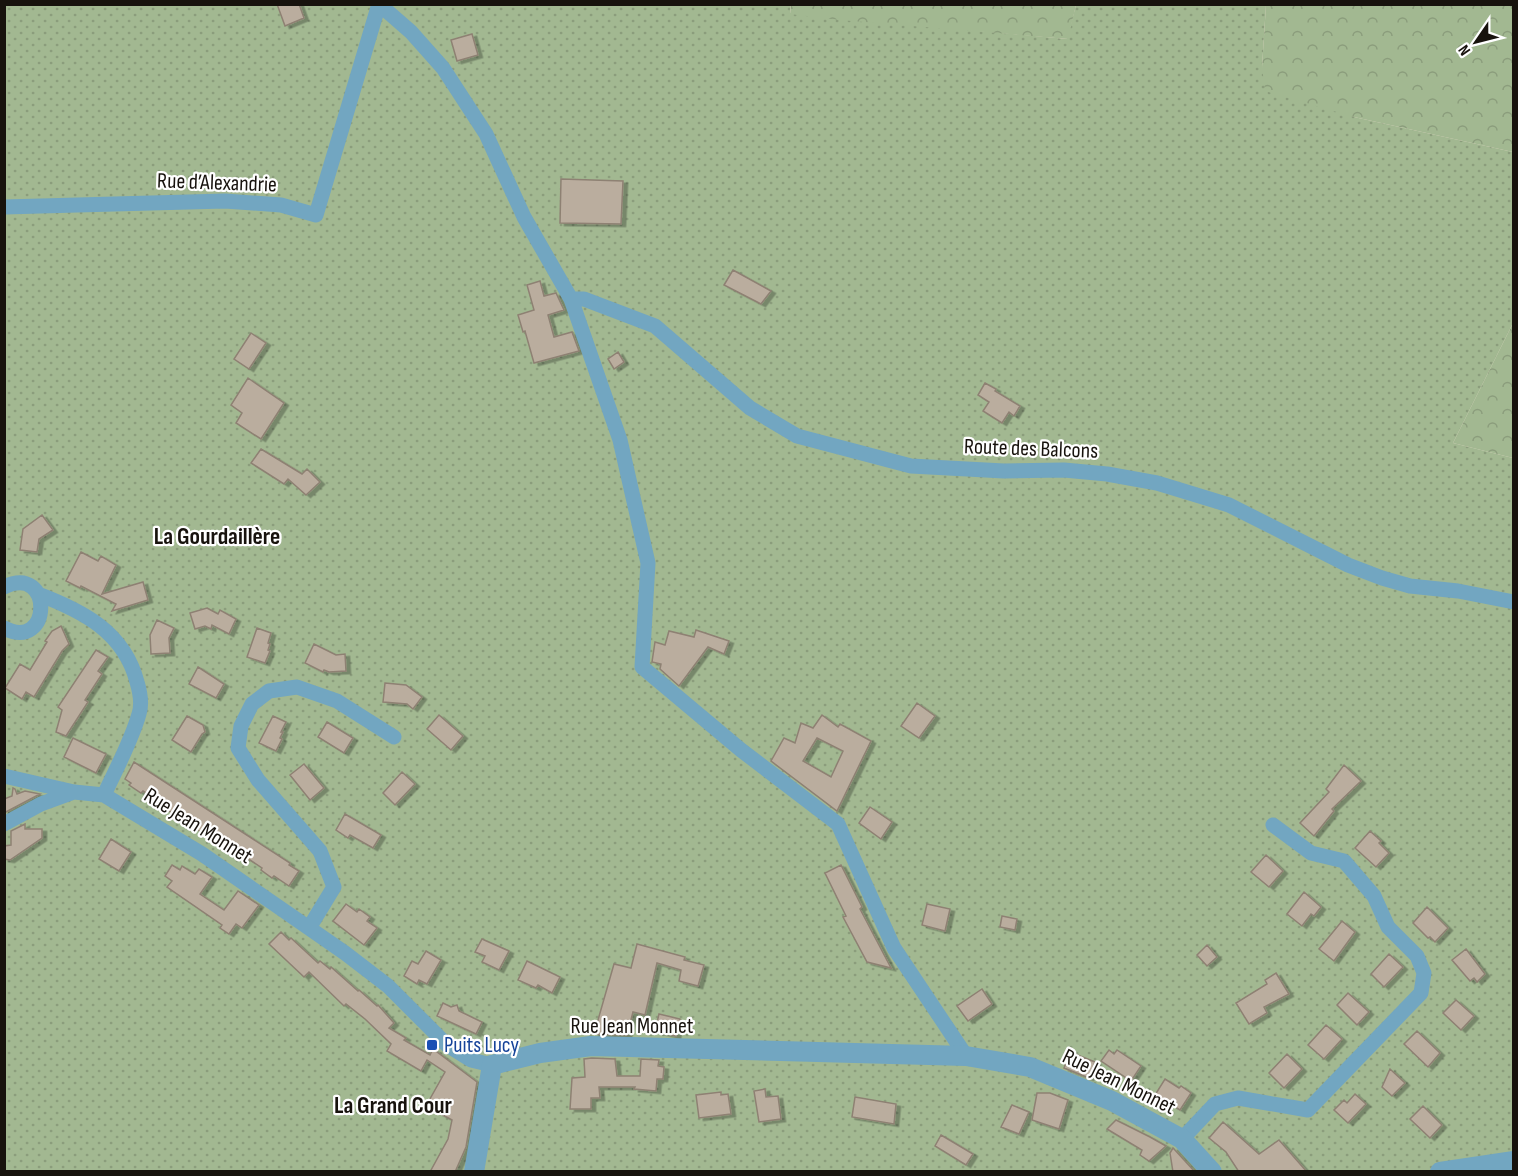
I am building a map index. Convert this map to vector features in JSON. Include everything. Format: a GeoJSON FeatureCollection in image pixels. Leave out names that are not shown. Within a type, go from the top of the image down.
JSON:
{"type":"FeatureCollection","features":[{"type":"Feature","properties":{"kind":"street","name":"Rue d’Alexandrie"},"geometry":{"type":"LineString","coordinates":[[4,207],[225,201],[281,205],[316,216],[379,4]]}},
{"type":"Feature","properties":{"kind":"street"},"geometry":{"type":"LineString","coordinates":[[379,4],[411,32],[449,77],[486,134],[524,217],[571,299],[620,440],[648,563],[642,667],[741,750],[838,824],[894,948],[966,1056]]}},
{"type":"Feature","properties":{"kind":"street","name":"Route des Balcons"},"geometry":{"type":"LineString","coordinates":[[571,299],[584,299],[655,326],[750,408],[797,436],[910,466],[1004,471],[1064,470],[1107,474],[1157,483],[1229,505],[1348,564],[1382,578],[1410,586],[1458,591],[1514,602]]}},
{"type":"Feature","properties":{"kind":"street"},"geometry":{"type":"LineString","coordinates":[[4,587],[15,583],[22,584],[32,588],[38,594],[84,614],[123,647],[134,668],[140,690],[140,712],[104,795]]}},
{"type":"Feature","properties":{"kind":"street"},"geometry":{"type":"LineString","coordinates":[[4,628],[18,632],[34,626],[42,611],[38,594]]}},
{"type":"Feature","properties":{"kind":"street"},"geometry":{"type":"LineString","coordinates":[[309,928],[334,887],[320,851],[258,780],[238,748],[241,726],[252,704],[269,691],[297,687],[337,701],[394,737]]}},
{"type":"Feature","properties":{"kind":"street","name":"Rue Jean Monnet"},"geometry":{"type":"LineString","coordinates":[[4,776],[74,792],[104,795],[202,854],[388,986],[447,1045],[471,1060],[492,1065],[540,1053],[591,1046],[966,1056],[1030,1067],[1112,1101],[1182,1139],[1212,1172]]}},
{"type":"Feature","properties":{"kind":"street"},"geometry":{"type":"LineString","coordinates":[[4,824],[41,804],[74,792]]}},
{"type":"Feature","properties":{"kind":"street"},"geometry":{"type":"LineString","coordinates":[[1182,1139],[1215,1104],[1238,1098],[1308,1110],[1421,993],[1424,972],[1417,956],[1388,927],[1374,896],[1344,861],[1311,853],[1274,825]]}},
{"type":"Feature","properties":{"kind":"street"},"geometry":{"type":"LineString","coordinates":[[474,1172],[492,1065]]}},
{"type":"Feature","properties":{"kind":"street"},"geometry":{"type":"LineString","coordinates":[[1440,1172],[1514,1161]]}},
{"type":"Feature","properties":{"kind":"green space"},"geometry":{"type":"Polygon","coordinates":[[[791,4],[790,13],[1067,39],[1076,5],[1266,5],[1262,67],[1354,117],[1513,152],[1513,323],[1453,443],[1513,458],[1513,1171],[5,1172],[5,5],[791,4]]]}},
{"type":"Feature","properties":{"kind":"green space"},"geometry":{"type":"Polygon","coordinates":[[[791,4],[1076,5],[1068,39],[790,14],[791,4]]]}},
{"type":"Feature","properties":{"kind":"green space"},"geometry":{"type":"Polygon","coordinates":[[[1266,5],[1513,5],[1513,152],[1354,117],[1265,91],[1262,67],[1266,5]]]}},
{"type":"Feature","properties":{"kind":"green space"},"geometry":{"type":"Polygon","coordinates":[[[1513,323],[1514,458],[1453,443],[1513,323]]]}},
{"type":"Feature","properties":{"kind":"building"},"geometry":{"type":"Polygon","coordinates":[[[277,4],[299,4],[304,18],[285,26],[277,4]]]}},
{"type":"Feature","properties":{"kind":"building"},"geometry":{"type":"Polygon","coordinates":[[[472,34],[478,55],[457,61],[451,40],[472,34]]]}},
{"type":"Feature","properties":{"kind":"building"},"geometry":{"type":"Polygon","coordinates":[[[561,179],[623,181],[621,224],[560,223],[561,179]]]}},
{"type":"Feature","properties":{"kind":"building"},"geometry":{"type":"Polygon","coordinates":[[[733,270],[771,291],[761,304],[724,285],[733,270]]]}},
{"type":"Feature","properties":{"kind":"building"},"geometry":{"type":"Polygon","coordinates":[[[540,281],[544,296],[556,293],[564,310],[548,315],[554,337],[572,332],[579,351],[534,363],[518,315],[534,310],[527,285],[540,281]]]}},
{"type":"Feature","properties":{"kind":"building"},"geometry":{"type":"Polygon","coordinates":[[[251,333],[266,343],[249,369],[234,359],[251,333]]]}},
{"type":"Feature","properties":{"kind":"building"},"geometry":{"type":"Polygon","coordinates":[[[618,352],[624,362],[614,369],[608,359],[618,352]]]}},
{"type":"Feature","properties":{"kind":"building"},"geometry":{"type":"Polygon","coordinates":[[[248,378],[284,403],[261,439],[236,423],[242,413],[231,405],[248,378]]]}},
{"type":"Feature","properties":{"kind":"building"},"geometry":{"type":"Polygon","coordinates":[[[985,383],[1020,406],[1014,416],[1009,412],[1002,423],[983,411],[989,402],[978,395],[985,383]]]}},
{"type":"Feature","properties":{"kind":"building"},"geometry":{"type":"Polygon","coordinates":[[[261,449],[302,474],[307,469],[320,482],[306,495],[288,479],[284,484],[251,463],[261,449]]]}},
{"type":"Feature","properties":{"kind":"building"},"geometry":{"type":"Polygon","coordinates":[[[42,515],[53,530],[39,539],[37,552],[20,550],[23,529],[42,515]]]}},
{"type":"Feature","properties":{"kind":"building"},"geometry":{"type":"Polygon","coordinates":[[[81,552],[98,561],[101,556],[116,565],[102,594],[143,582],[148,600],[112,611],[116,604],[66,581],[81,552]]]}},
{"type":"Feature","properties":{"kind":"building"},"geometry":{"type":"Polygon","coordinates":[[[207,608],[218,614],[220,610],[236,619],[229,634],[212,625],[211,629],[205,626],[195,629],[190,613],[207,608]]]}},
{"type":"Feature","properties":{"kind":"building"},"geometry":{"type":"Polygon","coordinates":[[[157,620],[174,628],[169,638],[170,653],[151,654],[150,635],[157,620]]]}},
{"type":"Feature","properties":{"kind":"building"},"geometry":{"type":"Polygon","coordinates":[[[61,626],[69,644],[62,651],[34,697],[26,692],[22,699],[5,688],[20,664],[30,670],[52,631],[61,626]]]}},
{"type":"Feature","properties":{"kind":"building"},"geometry":{"type":"Polygon","coordinates":[[[257,628],[271,633],[268,643],[270,651],[265,663],[247,657],[257,628]]]}},
{"type":"Feature","properties":{"kind":"building"},"geometry":{"type":"Polygon","coordinates":[[[696,630],[729,641],[724,654],[708,647],[679,686],[660,669],[661,664],[652,662],[655,642],[665,645],[669,631],[694,637],[696,630]]]}},
{"type":"Feature","properties":{"kind":"building"},"geometry":{"type":"Polygon","coordinates":[[[314,644],[336,655],[345,654],[346,671],[324,670],[323,672],[305,663],[314,644]]]}},
{"type":"Feature","properties":{"kind":"building"},"geometry":{"type":"Polygon","coordinates":[[[96,650],[108,657],[98,671],[102,674],[85,700],[88,702],[66,736],[56,732],[62,710],[58,707],[96,650]]]}},
{"type":"Feature","properties":{"kind":"building"},"geometry":{"type":"Polygon","coordinates":[[[198,667],[224,684],[216,698],[189,684],[198,667]]]}},
{"type":"Feature","properties":{"kind":"building"},"geometry":{"type":"Polygon","coordinates":[[[385,683],[406,685],[422,697],[413,709],[407,704],[383,702],[385,683]]]}},
{"type":"Feature","properties":{"kind":"building"},"geometry":{"type":"Polygon","coordinates":[[[917,703],[935,716],[919,738],[901,726],[917,703]]]}},
{"type":"Feature","properties":{"kind":"building"},"geometry":{"type":"Polygon","coordinates":[[[439,715],[463,736],[451,750],[427,729],[439,715]]]}},
{"type":"Feature","properties":{"kind":"building"},"geometry":{"type":"Polygon","coordinates":[[[822,715],[838,727],[840,724],[871,741],[837,811],[771,761],[784,738],[795,743],[801,723],[813,728],[822,715]],[[817,738],[803,761],[831,777],[843,751],[817,738]]]}},
{"type":"Feature","properties":{"kind":"building"},"geometry":{"type":"Polygon","coordinates":[[[187,716],[203,725],[205,732],[191,752],[172,740],[187,716]]]}},
{"type":"Feature","properties":{"kind":"building"},"geometry":{"type":"Polygon","coordinates":[[[273,716],[286,722],[276,751],[259,743],[273,716]]]}},
{"type":"Feature","properties":{"kind":"building"},"geometry":{"type":"Polygon","coordinates":[[[327,722],[353,738],[344,753],[318,737],[327,722]]]}},
{"type":"Feature","properties":{"kind":"building"},"geometry":{"type":"Polygon","coordinates":[[[73,738],[106,754],[96,773],[64,757],[73,738]]]}},
{"type":"Feature","properties":{"kind":"building"},"geometry":{"type":"Polygon","coordinates":[[[134,762],[290,863],[289,865],[299,871],[289,886],[274,876],[272,878],[241,854],[240,857],[209,833],[207,836],[195,828],[196,825],[176,812],[174,814],[162,807],[163,804],[143,791],[141,793],[129,785],[131,783],[125,779],[134,762]]]}},
{"type":"Feature","properties":{"kind":"building"},"geometry":{"type":"Polygon","coordinates":[[[304,764],[324,788],[310,800],[290,775],[304,764]]]}},
{"type":"Feature","properties":{"kind":"building"},"geometry":{"type":"Polygon","coordinates":[[[1344,765],[1361,781],[1332,809],[1334,811],[1314,836],[1300,823],[1329,792],[1326,789],[1344,765]]]}},
{"type":"Feature","properties":{"kind":"building"},"geometry":{"type":"Polygon","coordinates":[[[402,772],[415,784],[395,805],[383,793],[402,772]]]}},
{"type":"Feature","properties":{"kind":"building"},"geometry":{"type":"Polygon","coordinates":[[[13,788],[17,794],[25,791],[40,794],[4,813],[4,799],[12,796],[13,788]]]}},
{"type":"Feature","properties":{"kind":"building"},"geometry":{"type":"Polygon","coordinates":[[[870,807],[892,822],[881,839],[859,823],[870,807]]]}},
{"type":"Feature","properties":{"kind":"building"},"geometry":{"type":"Polygon","coordinates":[[[345,814],[381,835],[373,848],[350,835],[348,838],[336,830],[345,814]]]}},
{"type":"Feature","properties":{"kind":"building"},"geometry":{"type":"Polygon","coordinates":[[[25,824],[25,829],[42,829],[42,838],[10,860],[4,859],[4,846],[11,845],[11,831],[25,824]]]}},
{"type":"Feature","properties":{"kind":"building"},"geometry":{"type":"Polygon","coordinates":[[[1370,831],[1389,853],[1376,867],[1355,848],[1370,831]]]}},
{"type":"Feature","properties":{"kind":"building"},"geometry":{"type":"Polygon","coordinates":[[[111,839],[131,852],[119,871],[99,859],[111,839]]]}},
{"type":"Feature","properties":{"kind":"building"},"geometry":{"type":"Polygon","coordinates":[[[1266,855],[1283,871],[1269,887],[1251,872],[1266,855]]]}},
{"type":"Feature","properties":{"kind":"building"},"geometry":{"type":"Polygon","coordinates":[[[172,865],[180,870],[182,866],[195,874],[199,869],[212,877],[200,894],[224,910],[238,891],[259,905],[242,928],[236,924],[229,934],[220,928],[222,925],[167,887],[172,881],[165,876],[172,865]]]}},
{"type":"Feature","properties":{"kind":"building"},"geometry":{"type":"Polygon","coordinates":[[[841,865],[862,907],[860,909],[891,968],[867,962],[843,917],[846,916],[825,873],[841,865]]]}},
{"type":"Feature","properties":{"kind":"building"},"geometry":{"type":"Polygon","coordinates":[[[1304,892],[1321,907],[1314,916],[1311,914],[1302,926],[1287,914],[1304,892]]]}},
{"type":"Feature","properties":{"kind":"building"},"geometry":{"type":"Polygon","coordinates":[[[346,904],[370,917],[367,921],[377,928],[364,945],[333,921],[346,904]]]}},
{"type":"Feature","properties":{"kind":"building"},"geometry":{"type":"Polygon","coordinates":[[[927,904],[950,909],[945,931],[922,925],[927,904]]]}},
{"type":"Feature","properties":{"kind":"building"},"geometry":{"type":"Polygon","coordinates":[[[1427,907],[1448,928],[1435,942],[1413,923],[1427,907]]]}},
{"type":"Feature","properties":{"kind":"building"},"geometry":{"type":"Polygon","coordinates":[[[1002,916],[1017,919],[1015,930],[1000,927],[1002,916]]]}},
{"type":"Feature","properties":{"kind":"building"},"geometry":{"type":"Polygon","coordinates":[[[1342,921],[1355,932],[1334,961],[1319,949],[1342,921]]]}},
{"type":"Feature","properties":{"kind":"building"},"geometry":{"type":"Polygon","coordinates":[[[281,932],[289,940],[291,938],[318,963],[320,961],[330,969],[331,967],[378,1005],[394,1023],[389,1028],[406,1038],[404,1040],[430,1055],[433,1049],[477,1082],[466,1147],[455,1172],[430,1172],[448,1139],[452,1120],[426,1106],[445,1072],[427,1060],[421,1071],[387,1051],[391,1044],[365,1019],[346,1004],[344,1006],[309,972],[304,977],[269,944],[281,932]]]}},
{"type":"Feature","properties":{"kind":"building"},"geometry":{"type":"Polygon","coordinates":[[[482,939],[509,951],[499,970],[482,962],[485,956],[475,952],[482,939]]]}},
{"type":"Feature","properties":{"kind":"building"},"geometry":{"type":"Polygon","coordinates":[[[637,944],[685,957],[684,960],[704,965],[698,986],[679,981],[681,970],[657,963],[645,1015],[633,1012],[627,1035],[594,1034],[614,964],[631,968],[637,944]]]}},
{"type":"Feature","properties":{"kind":"building"},"geometry":{"type":"Polygon","coordinates":[[[1207,945],[1217,957],[1207,966],[1197,955],[1207,945]]]}},
{"type":"Feature","properties":{"kind":"building"},"geometry":{"type":"Polygon","coordinates":[[[1466,949],[1485,974],[1477,982],[1474,978],[1470,981],[1452,960],[1466,949]]]}},
{"type":"Feature","properties":{"kind":"building"},"geometry":{"type":"Polygon","coordinates":[[[426,951],[441,960],[427,984],[419,980],[417,984],[404,976],[412,961],[418,964],[426,951]]]}},
{"type":"Feature","properties":{"kind":"building"},"geometry":{"type":"Polygon","coordinates":[[[1389,954],[1403,967],[1384,987],[1371,974],[1389,954]]]}},
{"type":"Feature","properties":{"kind":"building"},"geometry":{"type":"Polygon","coordinates":[[[527,961],[560,977],[552,993],[538,985],[536,988],[518,980],[527,961]]]}},
{"type":"Feature","properties":{"kind":"building"},"geometry":{"type":"Polygon","coordinates":[[[1276,973],[1289,994],[1264,1007],[1267,1013],[1249,1024],[1236,1003],[1267,984],[1265,980],[1276,973]]]}},
{"type":"Feature","properties":{"kind":"building"},"geometry":{"type":"Polygon","coordinates":[[[982,989],[992,1004],[968,1021],[957,1006],[982,989]]]}},
{"type":"Feature","properties":{"kind":"building"},"geometry":{"type":"Polygon","coordinates":[[[1348,993],[1369,1012],[1357,1025],[1337,1005],[1348,993]]]}},
{"type":"Feature","properties":{"kind":"building"},"geometry":{"type":"Polygon","coordinates":[[[1456,1000],[1474,1016],[1461,1030],[1443,1013],[1456,1000]]]}},
{"type":"Feature","properties":{"kind":"building"},"geometry":{"type":"Polygon","coordinates":[[[443,1003],[451,1007],[457,1005],[459,1011],[482,1022],[476,1034],[437,1016],[443,1003]]]}},
{"type":"Feature","properties":{"kind":"building"},"geometry":{"type":"Polygon","coordinates":[[[659,1014],[680,1019],[676,1036],[655,1031],[659,1014]]]}},
{"type":"Feature","properties":{"kind":"building"},"geometry":{"type":"Polygon","coordinates":[[[1326,1025],[1342,1039],[1324,1059],[1308,1045],[1326,1025]]]}},
{"type":"Feature","properties":{"kind":"building"},"geometry":{"type":"Polygon","coordinates":[[[1417,1031],[1440,1053],[1428,1067],[1404,1044],[1417,1031]]]}},
{"type":"Feature","properties":{"kind":"building"},"geometry":{"type":"Polygon","coordinates":[[[1109,1050],[1114,1054],[1117,1050],[1141,1066],[1131,1081],[1101,1061],[1109,1050]]]}},
{"type":"Feature","properties":{"kind":"building"},"geometry":{"type":"Polygon","coordinates":[[[1070,1052],[1095,1062],[1089,1078],[1064,1068],[1070,1052]]]}},
{"type":"Feature","properties":{"kind":"building"},"geometry":{"type":"Polygon","coordinates":[[[1287,1054],[1302,1069],[1284,1088],[1269,1073],[1287,1054]]]}},
{"type":"Feature","properties":{"kind":"building"},"geometry":{"type":"Polygon","coordinates":[[[584,1059],[615,1059],[617,1076],[640,1076],[641,1059],[659,1060],[658,1066],[664,1067],[663,1079],[657,1079],[656,1091],[634,1089],[635,1087],[599,1087],[600,1098],[591,1098],[591,1109],[570,1109],[572,1078],[585,1077],[584,1059]]]}},
{"type":"Feature","properties":{"kind":"building"},"geometry":{"type":"Polygon","coordinates":[[[1390,1069],[1405,1083],[1392,1096],[1382,1087],[1390,1069]]]}},
{"type":"Feature","properties":{"kind":"building"},"geometry":{"type":"Polygon","coordinates":[[[1165,1079],[1191,1093],[1180,1110],[1155,1095],[1165,1079]]]}},
{"type":"Feature","properties":{"kind":"building"},"geometry":{"type":"Polygon","coordinates":[[[765,1089],[766,1097],[778,1096],[781,1119],[759,1122],[754,1091],[765,1089]]]}},
{"type":"Feature","properties":{"kind":"building"},"geometry":{"type":"Polygon","coordinates":[[[721,1092],[721,1095],[728,1094],[731,1114],[699,1118],[696,1095],[721,1092]]]}},
{"type":"Feature","properties":{"kind":"building"},"geometry":{"type":"Polygon","coordinates":[[[1037,1093],[1050,1093],[1068,1100],[1059,1129],[1032,1120],[1037,1093]]]}},
{"type":"Feature","properties":{"kind":"building"},"geometry":{"type":"Polygon","coordinates":[[[1355,1094],[1366,1104],[1348,1123],[1334,1110],[1344,1100],[1347,1103],[1355,1094]]]}},
{"type":"Feature","properties":{"kind":"building"},"geometry":{"type":"Polygon","coordinates":[[[855,1097],[896,1104],[894,1124],[852,1117],[855,1097]]]}},
{"type":"Feature","properties":{"kind":"building"},"geometry":{"type":"Polygon","coordinates":[[[1012,1105],[1029,1112],[1019,1134],[1001,1127],[1012,1105]]]}},
{"type":"Feature","properties":{"kind":"building"},"geometry":{"type":"Polygon","coordinates":[[[1423,1106],[1442,1125],[1430,1138],[1410,1119],[1423,1106]]]}},
{"type":"Feature","properties":{"kind":"building"},"geometry":{"type":"Polygon","coordinates":[[[1116,1120],[1166,1146],[1149,1161],[1140,1155],[1142,1150],[1107,1129],[1116,1120]]]}},
{"type":"Feature","properties":{"kind":"building"},"geometry":{"type":"Polygon","coordinates":[[[1223,1122],[1259,1154],[1279,1140],[1307,1172],[1239,1172],[1226,1152],[1209,1138],[1223,1122]]]}},
{"type":"Feature","properties":{"kind":"building"},"geometry":{"type":"Polygon","coordinates":[[[941,1135],[973,1154],[966,1165],[935,1146],[941,1135]]]}},
{"type":"Feature","properties":{"kind":"building"},"geometry":{"type":"Polygon","coordinates":[[[1173,1148],[1195,1172],[1173,1172],[1170,1153],[1173,1148]]]}},
{"type":"Feature","properties":{"kind":"place","name":"Puits Lucy"},"geometry":{"type":"Point","coordinates":[432,1045]}},
{"type":"Feature","properties":{"kind":"district","name":"La Gourdaillère"},"geometry":{"type":"Point","coordinates":[217,536]}},
{"type":"Feature","properties":{"kind":"district","name":"La Grand Cour"},"geometry":{"type":"Point","coordinates":[393,1105]}}]}
